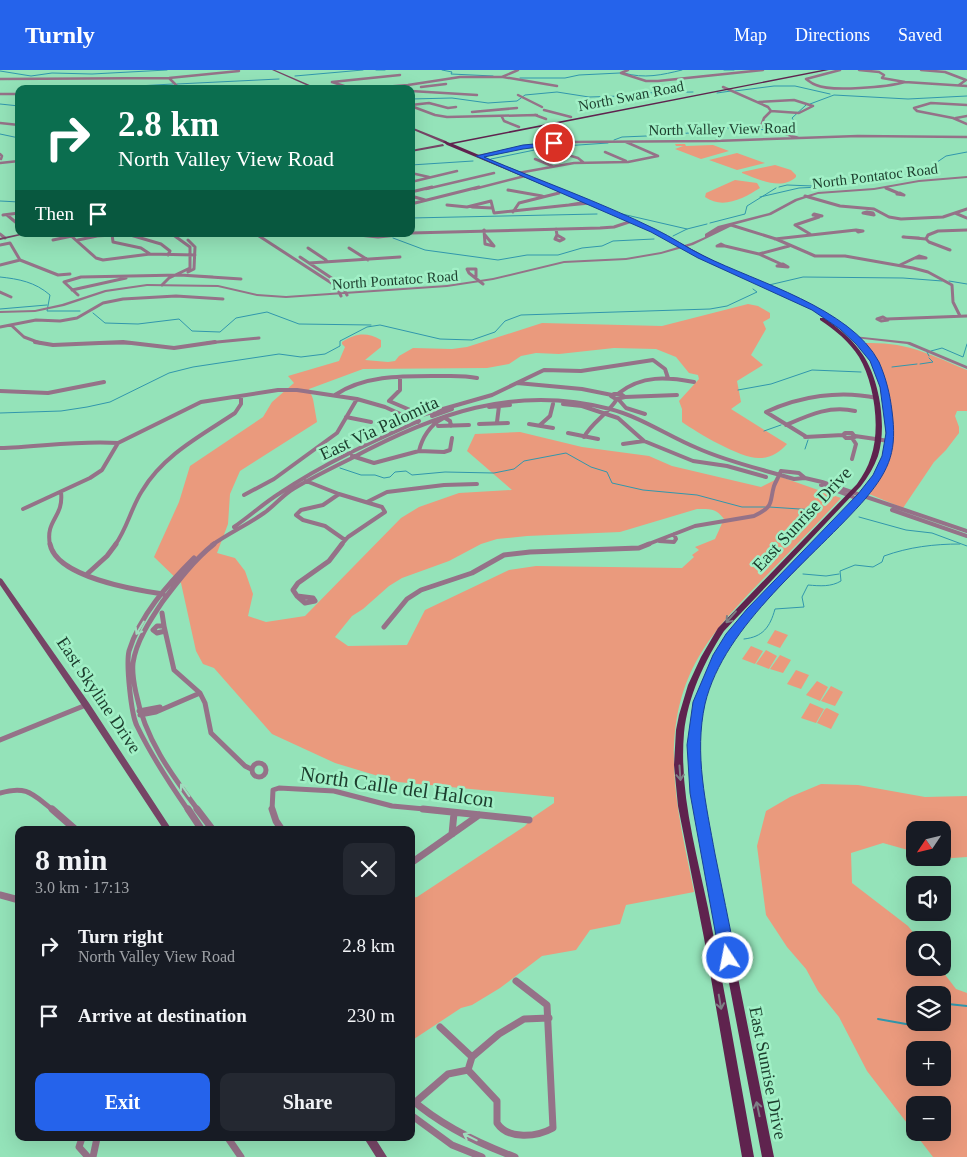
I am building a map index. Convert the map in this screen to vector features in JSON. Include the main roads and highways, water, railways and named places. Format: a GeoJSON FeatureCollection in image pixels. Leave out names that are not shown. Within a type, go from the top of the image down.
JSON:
{"type":"FeatureCollection","features":[{"type":"Feature","properties":{"kind":"main road"},"geometry":{"type":"LineString","coordinates":[[266,70],[302,85]]}},
{"type":"Feature","properties":{"kind":"main road"},"geometry":{"type":"LineString","coordinates":[[273,70],[309,85]]}},
{"type":"Feature","properties":{"kind":"main road","name":"North Swan Road"},"geometry":{"type":"LineString","coordinates":[[415,149],[571,117],[728,90],[819,70],[827,71]]}},
{"type":"Feature","properties":{"kind":"main road","name":"North Swan Road"},"geometry":{"type":"LineString","coordinates":[[444,143],[594,113]]}},
{"type":"Feature","properties":{"kind":"main road","name":"East Sunrise Drive"},"geometry":{"type":"LineString","coordinates":[[415,132],[478,156],[629,222],[831,319],[874,361],[884,387],[890,441],[883,466],[861,497],[751,612],[730,637],[718,655],[699,702],[693,745],[693,761],[700,810],[768,1157]]}},
{"type":"Feature","properties":{"kind":"main road","name":"East Sunrise Drive"},"geometry":{"type":"LineString","coordinates":[[444,143],[586,203]]}},
{"type":"Feature","properties":{"kind":"main road"},"geometry":{"type":"LineString","coordinates":[[2,239],[15,236]]}},
{"type":"Feature","properties":{"kind":"main road","name":"East Sunrise Drive"},"geometry":{"type":"LineString","coordinates":[[748,1157],[685,816],[679,747],[683,714],[693,680],[703,657],[734,614],[850,494],[871,466],[880,440],[877,398],[869,368],[854,340]]}},
{"type":"Feature","properties":{"kind":"main road"},"geometry":{"type":"LineString","coordinates":[[875,387],[884,387]]}},
{"type":"Feature","properties":{"kind":"main road"},"geometry":{"type":"LineString","coordinates":[[793,553],[804,557]]}},
{"type":"Feature","properties":{"kind":"main road","name":"East Skyline Drive"},"geometry":{"type":"LineString","coordinates":[[0,580],[86,705],[165,826]]}},
{"type":"Feature","properties":{"kind":"main road"},"geometry":{"type":"LineString","coordinates":[[371,1141],[382,1157]]}},
{"type":"Feature","properties":{"kind":"waterway"},"geometry":{"type":"LineString","coordinates":[[0,71],[31,76],[52,73],[92,74],[167,70]]}},
{"type":"Feature","properties":{"kind":"waterway"},"geometry":{"type":"LineString","coordinates":[[295,76],[363,70]]}},
{"type":"Feature","properties":{"kind":"waterway"},"geometry":{"type":"LineString","coordinates":[[376,70],[385,70]]}},
{"type":"Feature","properties":{"kind":"waterway"},"geometry":{"type":"LineString","coordinates":[[442,70],[452,72],[451,74],[493,76]]}},
{"type":"Feature","properties":{"kind":"waterway"},"geometry":{"type":"LineString","coordinates":[[624,73],[646,76],[682,70]]}},
{"type":"Feature","properties":{"kind":"waterway"},"geometry":{"type":"LineString","coordinates":[[724,70],[734,70]]}},
{"type":"Feature","properties":{"kind":"waterway"},"geometry":{"type":"LineString","coordinates":[[520,78],[565,78],[579,75],[620,73]]}},
{"type":"Feature","properties":{"kind":"waterway"},"geometry":{"type":"LineString","coordinates":[[177,84],[279,79]]}},
{"type":"Feature","properties":{"kind":"waterway"},"geometry":{"type":"LineString","coordinates":[[155,85],[173,84]]}},
{"type":"Feature","properties":{"kind":"waterway"},"geometry":{"type":"LineString","coordinates":[[735,91],[774,86],[795,86],[830,94]]}},
{"type":"Feature","properties":{"kind":"waterway"},"geometry":{"type":"LineString","coordinates":[[717,93],[731,91]]}},
{"type":"Feature","properties":{"kind":"waterway"},"geometry":{"type":"LineString","coordinates":[[415,99],[452,98],[488,103],[517,101],[525,95],[557,92],[589,97],[621,96],[639,93],[693,92]]}},
{"type":"Feature","properties":{"kind":"waterway"},"geometry":{"type":"LineString","coordinates":[[810,104],[834,95],[908,99],[967,96]]}},
{"type":"Feature","properties":{"kind":"waterway"},"geometry":{"type":"LineString","coordinates":[[0,104],[15,106]]}},
{"type":"Feature","properties":{"kind":"waterway"},"geometry":{"type":"LineString","coordinates":[[777,130],[795,127],[796,124],[792,118],[806,105]]}},
{"type":"Feature","properties":{"kind":"waterway"},"geometry":{"type":"LineString","coordinates":[[614,140],[622,137],[697,132],[710,127],[771,130]]}},
{"type":"Feature","properties":{"kind":"waterway"},"geometry":{"type":"LineString","coordinates":[[0,134],[15,137]]}},
{"type":"Feature","properties":{"kind":"waterway"},"geometry":{"type":"LineString","coordinates":[[491,159],[549,147],[608,143]]}},
{"type":"Feature","properties":{"kind":"waterway"},"geometry":{"type":"LineString","coordinates":[[762,196],[799,188],[841,186],[887,177],[903,177],[924,171],[946,156],[967,152]]}},
{"type":"Feature","properties":{"kind":"waterway"},"geometry":{"type":"LineString","coordinates":[[415,165],[473,161]]}},
{"type":"Feature","properties":{"kind":"waterway"},"geometry":{"type":"LineString","coordinates":[[779,187],[787,185],[813,186]]}},
{"type":"Feature","properties":{"kind":"waterway"},"geometry":{"type":"LineString","coordinates":[[762,196],[776,188]]}},
{"type":"Feature","properties":{"kind":"waterway"},"geometry":{"type":"LineString","coordinates":[[710,223],[745,214],[747,206],[762,196]]}},
{"type":"Feature","properties":{"kind":"waterway"},"geometry":{"type":"LineString","coordinates":[[0,201],[15,202]]}},
{"type":"Feature","properties":{"kind":"waterway"},"geometry":{"type":"LineString","coordinates":[[415,218],[597,214]]}},
{"type":"Feature","properties":{"kind":"waterway"},"geometry":{"type":"LineString","coordinates":[[622,214],[687,229]]}},
{"type":"Feature","properties":{"kind":"waterway"},"geometry":{"type":"LineString","coordinates":[[687,229],[707,224]]}},
{"type":"Feature","properties":{"kind":"waterway"},"geometry":{"type":"LineString","coordinates":[[673,236],[687,229]]}},
{"type":"Feature","properties":{"kind":"waterway"},"geometry":{"type":"LineString","coordinates":[[393,238],[425,250],[498,260],[527,255],[558,255],[582,248],[602,246],[613,241],[654,239]]}},
{"type":"Feature","properties":{"kind":"waterway"},"geometry":{"type":"LineString","coordinates":[[0,277],[26,282],[39,287],[50,295],[47,311],[80,311]]}},
{"type":"Feature","properties":{"kind":"waterway"},"geometry":{"type":"LineString","coordinates":[[769,285],[803,277],[903,278],[942,281]]}},
{"type":"Feature","properties":{"kind":"waterway"},"geometry":{"type":"LineString","coordinates":[[949,281],[967,284]]}},
{"type":"Feature","properties":{"kind":"waterway"},"geometry":{"type":"LineString","coordinates":[[0,413],[61,411],[110,402],[169,373],[193,367],[279,354],[301,357],[325,354],[340,346],[340,341],[367,327],[380,325],[440,339],[472,340],[495,332],[505,321],[521,315],[710,309],[727,306],[757,292],[753,289]]}},
{"type":"Feature","properties":{"kind":"waterway"},"geometry":{"type":"LineString","coordinates":[[0,309],[47,305]]}},
{"type":"Feature","properties":{"kind":"waterway"},"geometry":{"type":"LineString","coordinates":[[93,313],[105,323],[138,324],[179,319],[192,331],[220,332],[236,318],[267,312],[299,324],[371,325]]}},
{"type":"Feature","properties":{"kind":"waterway"},"geometry":{"type":"LineString","coordinates":[[931,351],[942,348],[963,357],[967,344]]}},
{"type":"Feature","properties":{"kind":"waterway"},"geometry":{"type":"LineString","coordinates":[[927,352],[929,356]]}},
{"type":"Feature","properties":{"kind":"waterway"},"geometry":{"type":"LineString","coordinates":[[920,364],[933,362],[929,358]]}},
{"type":"Feature","properties":{"kind":"waterway"},"geometry":{"type":"LineString","coordinates":[[892,367],[917,364]]}},
{"type":"Feature","properties":{"kind":"waterway"},"geometry":{"type":"LineString","coordinates":[[738,390],[771,384],[812,370],[861,372]]}},
{"type":"Feature","properties":{"kind":"waterway"},"geometry":{"type":"LineString","coordinates":[[764,431],[781,425]]}},
{"type":"Feature","properties":{"kind":"waterway"},"geometry":{"type":"LineString","coordinates":[[805,449],[808,440]]}},
{"type":"Feature","properties":{"kind":"waterway"},"geometry":{"type":"LineString","coordinates":[[340,468],[361,475],[375,475],[384,478],[390,477],[395,472],[406,471],[412,475],[445,472],[494,473],[514,469],[524,461],[566,453],[591,467],[607,472],[612,483],[643,490],[697,495],[742,507],[765,507]]}},
{"type":"Feature","properties":{"kind":"waterway"},"geometry":{"type":"LineString","coordinates":[[769,507],[815,510]]}},
{"type":"Feature","properties":{"kind":"waterway"},"geometry":{"type":"LineString","coordinates":[[859,517],[906,530],[932,533],[967,546]]}},
{"type":"Feature","properties":{"kind":"waterway"},"geometry":{"type":"LineString","coordinates":[[744,639],[756,636],[765,630],[771,621],[775,609],[804,607],[802,597],[808,585],[825,586],[837,583],[841,581],[840,571],[855,565],[873,567],[882,562],[884,556],[903,550],[931,545],[960,544]]}},
{"type":"Feature","properties":{"kind":"waterway"},"geometry":{"type":"LineString","coordinates":[[803,574],[826,576],[839,574]]}},
{"type":"Feature","properties":{"kind":"waterway"},"geometry":{"type":"LineString","coordinates":[[951,1004],[967,1006]]}},
{"type":"Feature","properties":{"kind":"waterway"},"geometry":{"type":"LineString","coordinates":[[878,1019],[906,1024]]}}]}
